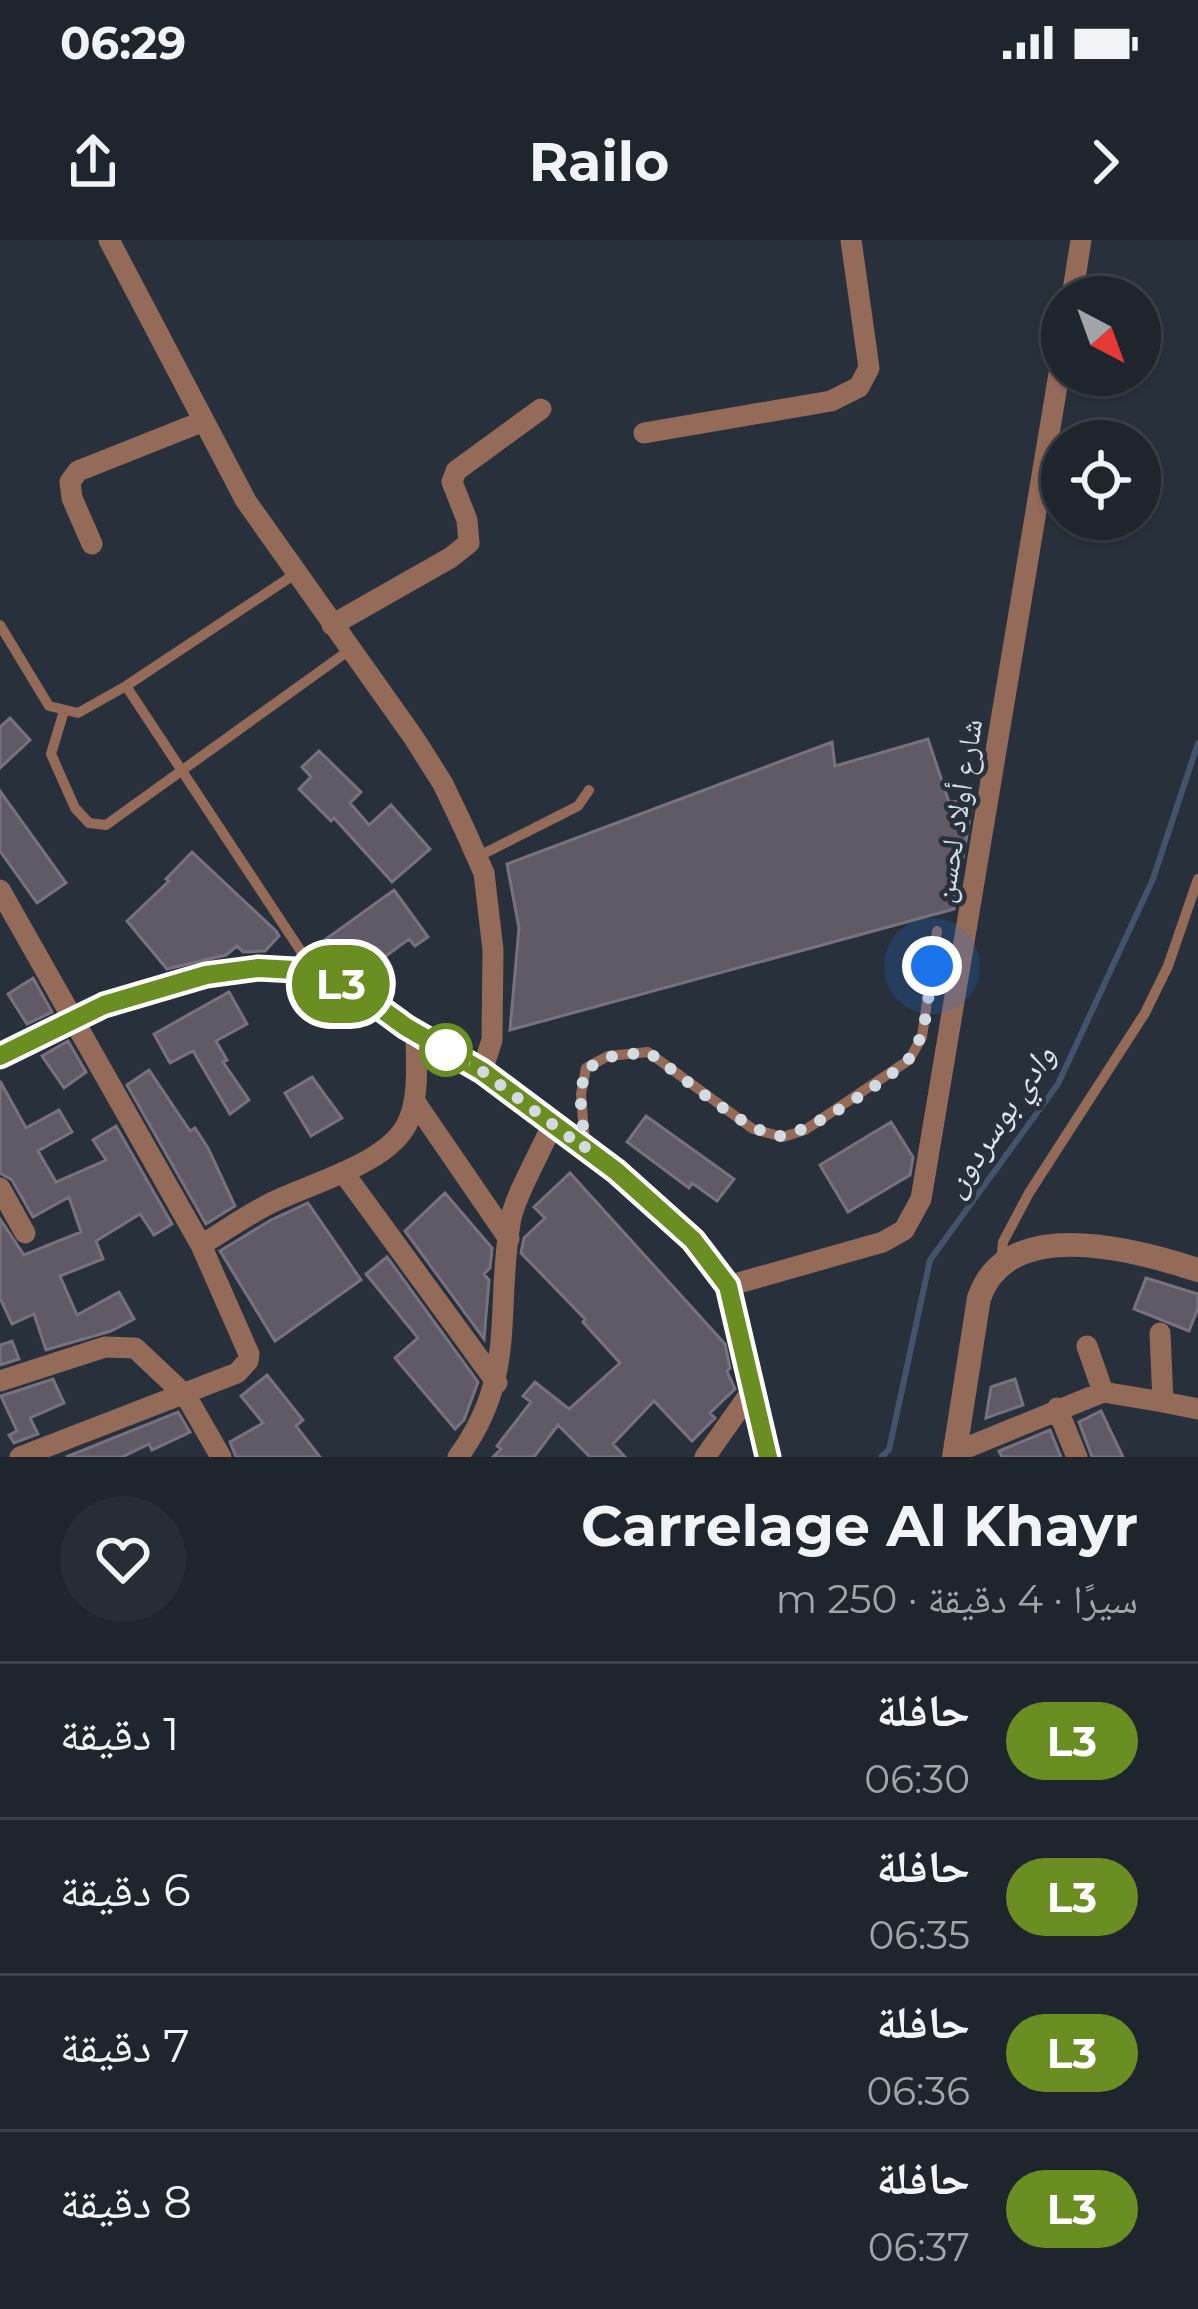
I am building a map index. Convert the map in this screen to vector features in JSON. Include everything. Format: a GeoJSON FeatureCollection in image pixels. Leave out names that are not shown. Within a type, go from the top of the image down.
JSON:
{"type":"FeatureCollection","features":[{"type":"Feature","properties":{"kind":"street"},"geometry":{"type":"LineString","coordinates":[[90,240],[124,270]]}},
{"type":"Feature","properties":{"kind":"street"},"geometry":{"type":"LineString","coordinates":[[109,240],[246,501],[443,784],[477,856],[484,873],[496,990],[492,1040],[482,1071]]}},
{"type":"Feature","properties":{"kind":"street"},"geometry":{"type":"LineString","coordinates":[[644,433],[816,405],[859,387],[869,368],[851,240]]}},
{"type":"Feature","properties":{"kind":"street"},"geometry":{"type":"LineString","coordinates":[[1075,276],[1081,240]]}},
{"type":"Feature","properties":{"kind":"street","name":"شارع أولاد لحسن"},"geometry":{"type":"LineString","coordinates":[[728,1286],[883,1241],[904,1231],[921,1199],[1055,396]]}},
{"type":"Feature","properties":{"kind":"street"},"geometry":{"type":"LineString","coordinates":[[332,625],[469,543],[467,520],[452,482],[456,471],[541,409]]}},
{"type":"Feature","properties":{"kind":"street"},"geometry":{"type":"LineString","coordinates":[[92,544],[72,498],[70,482],[78,471],[204,421]]}},
{"type":"Feature","properties":{"kind":"street"},"geometry":{"type":"LineString","coordinates":[[0,890],[201,1245],[248,1354],[237,1373],[20,1457]]}},
{"type":"Feature","properties":{"kind":"street"},"geometry":{"type":"LineString","coordinates":[[0,1056],[104,1005],[206,975],[258,968],[314,971],[358,992],[482,1071],[693,1240],[728,1286],[768,1457]]}},
{"type":"Feature","properties":{"kind":"street"},"geometry":{"type":"LineString","coordinates":[[201,1245],[393,1142],[415,1102],[416,1033]]}},
{"type":"Feature","properties":{"kind":"street"},"geometry":{"type":"LineString","coordinates":[[415,1102],[509,1239]]}},
{"type":"Feature","properties":{"kind":"street"},"geometry":{"type":"LineString","coordinates":[[458,1457],[478,1430],[497,1383],[512,1214],[552,1125]]}},
{"type":"Feature","properties":{"kind":"street"},"geometry":{"type":"LineString","coordinates":[[343,1172],[497,1383]]}},
{"type":"Feature","properties":{"kind":"street"},"geometry":{"type":"LineString","coordinates":[[0,1188],[25,1233]]}},
{"type":"Feature","properties":{"kind":"street"},"geometry":{"type":"LineString","coordinates":[[955,1455],[979,1298],[984,1282],[1001,1264],[1037,1248],[1084,1244],[1142,1252],[1198,1270]]}},
{"type":"Feature","properties":{"kind":"street"},"geometry":{"type":"LineString","coordinates":[[1160,1334],[1163,1402]]}},
{"type":"Feature","properties":{"kind":"street"},"geometry":{"type":"LineString","coordinates":[[0,1381],[122,1345],[147,1356],[186,1396],[220,1457]]}},
{"type":"Feature","properties":{"kind":"street"},"geometry":{"type":"LineString","coordinates":[[1087,1346],[1103,1392]]}},
{"type":"Feature","properties":{"kind":"street"},"geometry":{"type":"LineString","coordinates":[[705,1457],[751,1392]]}},
{"type":"Feature","properties":{"kind":"street"},"geometry":{"type":"LineString","coordinates":[[955,1455],[1103,1392],[1198,1409]]}},
{"type":"Feature","properties":{"kind":"street"},"geometry":{"type":"LineString","coordinates":[[1057,1408],[1077,1457]]}},
{"type":"Feature","properties":{"kind":"lane"},"geometry":{"type":"LineString","coordinates":[[0,625],[49,706],[78,713],[295,574]]}},
{"type":"Feature","properties":{"kind":"lane"},"geometry":{"type":"LineString","coordinates":[[64,711],[51,754],[75,808],[88,823],[106,825],[350,650]]}},
{"type":"Feature","properties":{"kind":"lane"},"geometry":{"type":"LineString","coordinates":[[126,686],[314,971]]}},
{"type":"Feature","properties":{"kind":"lane"},"geometry":{"type":"LineString","coordinates":[[477,856],[578,806],[589,790]]}},
{"type":"Feature","properties":{"kind":"lane"},"geometry":{"type":"LineString","coordinates":[[1001,1264],[1003,1243],[1029,1192],[1145,1013],[1168,966],[1198,879]]}},
{"type":"Feature","properties":{"kind":"lane"},"geometry":{"type":"LineString","coordinates":[[585,1149],[580,1094],[586,1069],[608,1057],[648,1052],[753,1129],[783,1138],[805,1130],[909,1060],[922,1037],[937,931]]}},
{"type":"Feature","properties":{"kind":"building"},"geometry":{"type":"Polygon","coordinates":[[[10,718],[30,740],[0,768],[0,727],[10,718]]]}},
{"type":"Feature","properties":{"kind":"building"},"geometry":{"type":"Polygon","coordinates":[[[928,739],[949,802],[973,800],[954,909],[510,1030],[519,928],[507,864],[832,742],[835,766],[928,739]]]}},
{"type":"Feature","properties":{"kind":"building"},"geometry":{"type":"Polygon","coordinates":[[[319,751],[361,792],[350,803],[369,825],[391,805],[430,849],[392,882],[334,818],[331,821],[299,789],[311,777],[302,767],[319,751]]]}},
{"type":"Feature","properties":{"kind":"building"},"geometry":{"type":"Polygon","coordinates":[[[0,791],[66,883],[37,903],[0,851],[0,791]]]}},
{"type":"Feature","properties":{"kind":"building"},"geometry":{"type":"Polygon","coordinates":[[[192,852],[276,931],[279,936],[265,951],[243,952],[237,946],[226,955],[167,969],[127,921],[192,852]]]}},
{"type":"Feature","properties":{"kind":"building"},"geometry":{"type":"Polygon","coordinates":[[[394,890],[428,937],[415,946],[409,939],[360,975],[348,969],[326,939],[394,890]]]}},
{"type":"Feature","properties":{"kind":"building"},"geometry":{"type":"Polygon","coordinates":[[[33,978],[52,1012],[27,1024],[8,994],[33,978]]]}},
{"type":"Feature","properties":{"kind":"building"},"geometry":{"type":"Polygon","coordinates":[[[229,992],[247,1024],[216,1041],[227,1060],[223,1062],[249,1100],[230,1114],[193,1051],[170,1063],[154,1034],[229,992]]]}},
{"type":"Feature","properties":{"kind":"building"},"geometry":{"type":"Polygon","coordinates":[[[68,1041],[86,1072],[64,1088],[42,1056],[68,1041]]]}},
{"type":"Feature","properties":{"kind":"building"},"geometry":{"type":"Polygon","coordinates":[[[149,1070],[190,1131],[195,1128],[208,1148],[235,1206],[206,1224],[127,1085],[149,1070]]]}},
{"type":"Feature","properties":{"kind":"building"},"geometry":{"type":"Polygon","coordinates":[[[312,1077],[342,1118],[311,1136],[285,1093],[312,1077]]]}},
{"type":"Feature","properties":{"kind":"building"},"geometry":{"type":"Polygon","coordinates":[[[0,1081],[26,1128],[59,1110],[72,1132],[38,1151],[56,1182],[106,1160],[93,1140],[116,1126],[172,1224],[154,1235],[140,1214],[96,1241],[103,1259],[60,1276],[77,1315],[119,1292],[134,1319],[111,1331],[46,1350],[34,1314],[12,1324],[0,1298],[0,1219],[24,1255],[81,1232],[69,1197],[33,1217],[12,1180],[0,1173],[0,1081]]]}},
{"type":"Feature","properties":{"kind":"building"},"geometry":{"type":"Polygon","coordinates":[[[646,1116],[734,1179],[717,1201],[692,1183],[689,1188],[627,1142],[646,1116]]]}},
{"type":"Feature","properties":{"kind":"building"},"geometry":{"type":"Polygon","coordinates":[[[891,1122],[913,1157],[910,1175],[848,1212],[820,1165],[891,1122]]]}},
{"type":"Feature","properties":{"kind":"building"},"geometry":{"type":"Polygon","coordinates":[[[570,1173],[725,1344],[727,1371],[735,1389],[710,1413],[715,1418],[692,1441],[654,1401],[613,1444],[625,1457],[590,1457],[558,1425],[534,1457],[493,1457],[531,1402],[523,1396],[535,1382],[569,1409],[620,1363],[521,1253],[524,1238],[545,1218],[534,1207],[570,1173]]]}},
{"type":"Feature","properties":{"kind":"building"},"geometry":{"type":"Polygon","coordinates":[[[445,1193],[492,1248],[490,1268],[484,1274],[489,1280],[484,1339],[405,1231],[445,1193]]]}},
{"type":"Feature","properties":{"kind":"building"},"geometry":{"type":"Polygon","coordinates":[[[308,1203],[361,1280],[275,1341],[220,1251],[308,1203]]]}},
{"type":"Feature","properties":{"kind":"building"},"geometry":{"type":"Polygon","coordinates":[[[387,1257],[478,1382],[464,1420],[455,1429],[395,1358],[418,1338],[366,1274],[387,1257]]]}},
{"type":"Feature","properties":{"kind":"building"},"geometry":{"type":"Polygon","coordinates":[[[1146,1278],[1198,1294],[1189,1331],[1134,1309],[1146,1278]]]}},
{"type":"Feature","properties":{"kind":"building"},"geometry":{"type":"Polygon","coordinates":[[[12,1341],[19,1359],[0,1365],[0,1345],[12,1341]]]}},
{"type":"Feature","properties":{"kind":"building"},"geometry":{"type":"Polygon","coordinates":[[[267,1375],[303,1420],[296,1426],[320,1457],[236,1457],[230,1442],[263,1423],[241,1396],[267,1375]]]}},
{"type":"Feature","properties":{"kind":"building"},"geometry":{"type":"Polygon","coordinates":[[[53,1379],[64,1403],[30,1418],[38,1434],[14,1443],[9,1435],[17,1431],[1,1396],[53,1379]]]}},
{"type":"Feature","properties":{"kind":"building"},"geometry":{"type":"Polygon","coordinates":[[[1015,1379],[1023,1405],[986,1418],[991,1387],[1015,1379]]]}},
{"type":"Feature","properties":{"kind":"building"},"geometry":{"type":"Polygon","coordinates":[[[1101,1411],[1123,1457],[1092,1457],[1079,1422],[1101,1411]]]}},
{"type":"Feature","properties":{"kind":"building"},"geometry":{"type":"Polygon","coordinates":[[[178,1412],[190,1432],[152,1450],[149,1444],[122,1457],[66,1457],[178,1412]]]}},
{"type":"Feature","properties":{"kind":"building"},"geometry":{"type":"Polygon","coordinates":[[[1050,1430],[1061,1457],[1002,1457],[999,1451],[1050,1430]]]}},
{"type":"Feature","properties":{"kind":"waterway","name":"وادي بوسردون"},"geometry":{"type":"LineString","coordinates":[[881,1457],[889,1450],[930,1260],[1058,1084],[1153,879],[1198,743]]}},
{"type":"Feature","properties":{"kind":"bus line","name":"L3"},"geometry":{"type":"LineString","coordinates":[[0,1056],[104,1005],[206,975],[258,968],[314,971],[358,992],[406,1027],[482,1071],[616,1171],[693,1240],[728,1286],[768,1457]]}},
{"type":"Feature","properties":{"kind":"route"},"geometry":{"type":"LineString","coordinates":[[446,1050],[482,1071],[585,1149],[580,1094],[586,1069],[608,1057],[648,1052],[753,1129],[783,1138],[805,1130],[909,1060],[922,1037],[932,966]]}}]}
